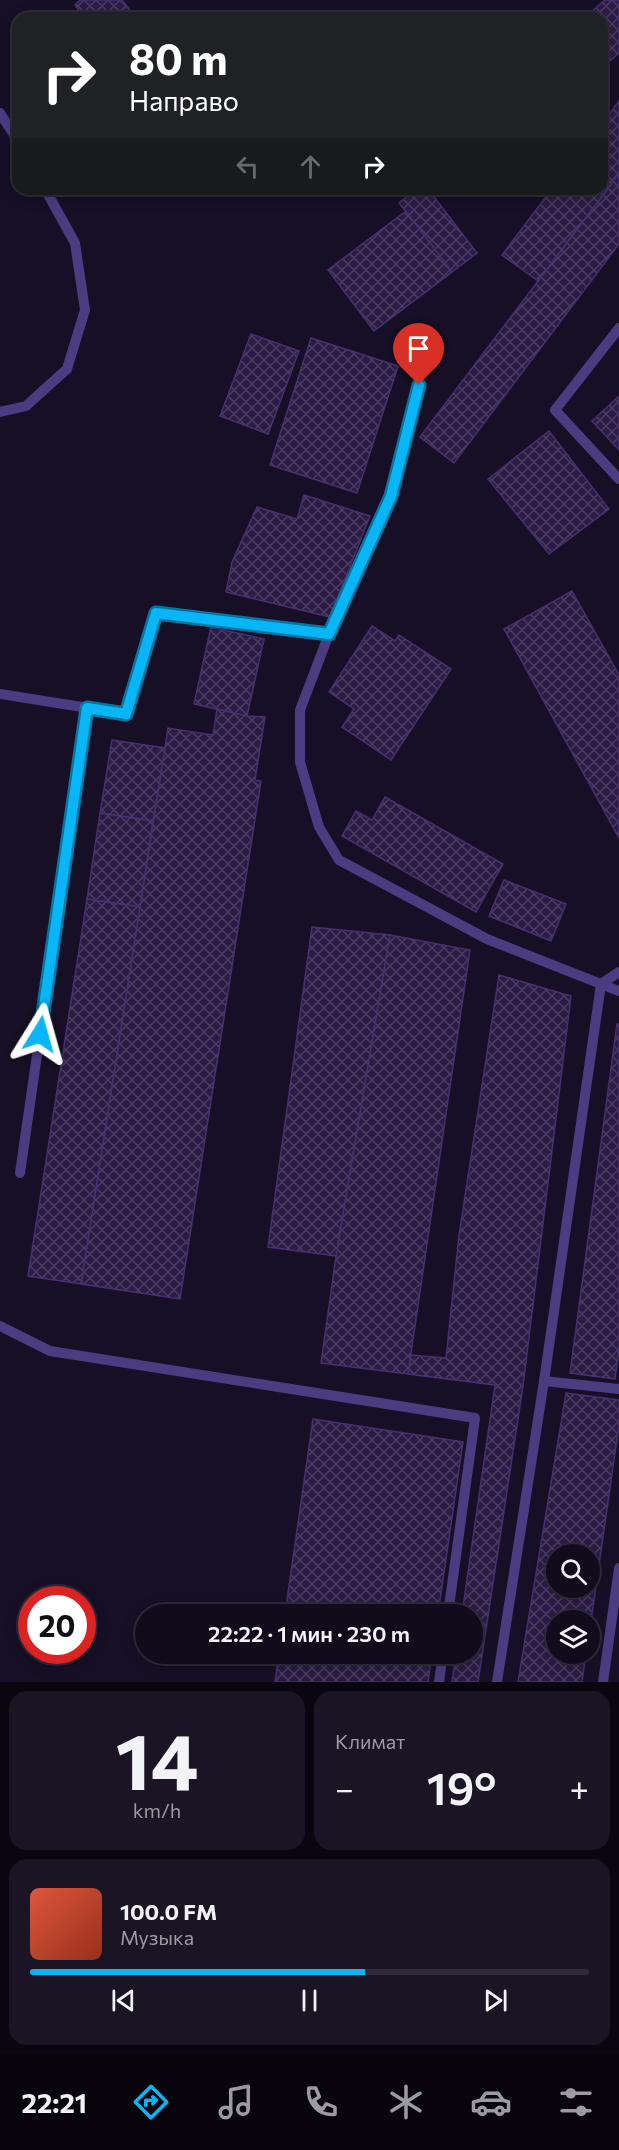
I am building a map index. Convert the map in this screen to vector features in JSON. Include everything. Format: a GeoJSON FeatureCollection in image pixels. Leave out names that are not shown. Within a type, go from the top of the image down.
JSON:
{"type":"FeatureCollection","features":[{"type":"Feature","properties":{"kind":"lane"},"geometry":{"type":"LineString","coordinates":[[0,113],[12,132]]}},
{"type":"Feature","properties":{"kind":"lane"},"geometry":{"type":"LineString","coordinates":[[0,412],[26,406],[67,369],[85,310],[75,243],[48,195]]}},
{"type":"Feature","properties":{"kind":"lane"},"geometry":{"type":"LineString","coordinates":[[619,328],[555,410],[619,479]]}},
{"type":"Feature","properties":{"kind":"lane"},"geometry":{"type":"LineString","coordinates":[[419,385],[391,496],[329,634],[300,710],[300,762],[319,827],[339,860],[487,939],[619,991]]}},
{"type":"Feature","properties":{"kind":"lane"},"geometry":{"type":"LineString","coordinates":[[0,694],[126,714],[156,613],[329,634]]}},
{"type":"Feature","properties":{"kind":"lane"},"geometry":{"type":"LineString","coordinates":[[20,1173],[87,708]]}},
{"type":"Feature","properties":{"kind":"lane"},"geometry":{"type":"LineString","coordinates":[[497,1682],[544,1381],[601,984],[619,972]]}},
{"type":"Feature","properties":{"kind":"lane"},"geometry":{"type":"LineString","coordinates":[[0,1326],[50,1351],[476,1418],[449,1604]]}},
{"type":"Feature","properties":{"kind":"lane"},"geometry":{"type":"LineString","coordinates":[[544,1381],[619,1389]]}},
{"type":"Feature","properties":{"kind":"lane"},"geometry":{"type":"LineString","coordinates":[[603,1682],[619,1568]]}},
{"type":"Feature","properties":{"kind":"lane"},"geometry":{"type":"LineString","coordinates":[[439,1682],[441,1664]]}},
{"type":"Feature","properties":{"kind":"building"},"geometry":{"type":"Polygon","coordinates":[[[80,0],[122,0],[131,12],[80,12],[75,5],[80,0]]]}},
{"type":"Feature","properties":{"kind":"building"},"geometry":{"type":"Polygon","coordinates":[[[605,0],[619,0],[619,53],[608,63],[608,12],[591,12],[605,0]]]}},
{"type":"Feature","properties":{"kind":"building"},"geometry":{"type":"Polygon","coordinates":[[[619,101],[619,174],[608,189],[608,116],[619,101]]]}},
{"type":"Feature","properties":{"kind":"building"},"geometry":{"type":"Polygon","coordinates":[[[619,174],[619,244],[454,463],[420,437],[603,195],[608,195],[608,189],[619,174]]]}},
{"type":"Feature","properties":{"kind":"building"},"geometry":{"type":"Polygon","coordinates":[[[409,195],[433,195],[477,253],[452,272],[399,203],[409,195]]]}},
{"type":"Feature","properties":{"kind":"building"},"geometry":{"type":"Polygon","coordinates":[[[547,195],[603,195],[538,281],[502,255],[547,195]]]}},
{"type":"Feature","properties":{"kind":"building"},"geometry":{"type":"Polygon","coordinates":[[[406,211],[452,272],[374,331],[328,270],[406,211]]]}},
{"type":"Feature","properties":{"kind":"building"},"geometry":{"type":"Polygon","coordinates":[[[251,334],[299,351],[268,434],[220,416],[251,334]]]}},
{"type":"Feature","properties":{"kind":"building"},"geometry":{"type":"Polygon","coordinates":[[[311,338],[398,366],[357,493],[270,465],[311,338]]]}},
{"type":"Feature","properties":{"kind":"building"},"geometry":{"type":"Polygon","coordinates":[[[619,396],[619,450],[592,421],[619,396]]]}},
{"type":"Feature","properties":{"kind":"building"},"geometry":{"type":"Polygon","coordinates":[[[549,431],[609,509],[549,554],[488,479],[549,431]]]}},
{"type":"Feature","properties":{"kind":"building"},"geometry":{"type":"Polygon","coordinates":[[[304,495],[370,516],[330,617],[226,592],[232,562],[257,507],[297,519],[304,495]]]}},
{"type":"Feature","properties":{"kind":"building"},"geometry":{"type":"Polygon","coordinates":[[[572,591],[619,675],[619,838],[504,629],[572,591]]]}},
{"type":"Feature","properties":{"kind":"building"},"geometry":{"type":"Polygon","coordinates":[[[372,626],[395,641],[399,635],[451,669],[391,760],[342,727],[354,709],[329,692],[372,626]]]}},
{"type":"Feature","properties":{"kind":"building"},"geometry":{"type":"Polygon","coordinates":[[[211,627],[264,639],[247,716],[194,704],[211,627]]]}},
{"type":"Feature","properties":{"kind":"building"},"geometry":{"type":"Polygon","coordinates":[[[217,709],[247,716],[265,717],[255,780],[261,781],[180,1299],[81,1284],[168,728],[213,735],[217,709]]]}},
{"type":"Feature","properties":{"kind":"building"},"geometry":{"type":"Polygon","coordinates":[[[112,740],[165,748],[153,821],[100,813],[112,740]]]}},
{"type":"Feature","properties":{"kind":"building"},"geometry":{"type":"Polygon","coordinates":[[[385,797],[503,864],[476,912],[342,836],[356,811],[372,820],[385,797]]]}},
{"type":"Feature","properties":{"kind":"building"},"geometry":{"type":"Polygon","coordinates":[[[100,813],[153,821],[140,907],[87,899],[100,813]]]}},
{"type":"Feature","properties":{"kind":"building"},"geometry":{"type":"Polygon","coordinates":[[[504,880],[566,904],[551,941],[489,916],[504,880]]]}},
{"type":"Feature","properties":{"kind":"building"},"geometry":{"type":"Polygon","coordinates":[[[87,899],[140,907],[81,1284],[28,1276],[87,899]]]}},
{"type":"Feature","properties":{"kind":"building"},"geometry":{"type":"Polygon","coordinates":[[[312,927],[390,935],[336,1256],[268,1247],[312,927]]]}},
{"type":"Feature","properties":{"kind":"building"},"geometry":{"type":"Polygon","coordinates":[[[390,935],[470,950],[408,1374],[321,1363],[336,1256],[390,935]]]}},
{"type":"Feature","properties":{"kind":"building"},"geometry":{"type":"Polygon","coordinates":[[[499,975],[571,996],[523,1386],[483,1649],[483,1604],[463,1604],[495,1385],[408,1374],[411,1355],[446,1358],[459,1235],[499,975]]]}},
{"type":"Feature","properties":{"kind":"building"},"geometry":{"type":"Polygon","coordinates":[[[617,1024],[619,1024],[619,1348],[615,1379],[570,1373],[617,1024]]]}},
{"type":"Feature","properties":{"kind":"building"},"geometry":{"type":"Polygon","coordinates":[[[566,1393],[619,1400],[619,1425],[600,1558],[600,1544],[546,1544],[546,1598],[594,1598],[593,1610],[546,1610],[546,1664],[584,1664],[582,1682],[518,1682],[566,1393]]]}},
{"type":"Feature","properties":{"kind":"building"},"geometry":{"type":"Polygon","coordinates":[[[313,1419],[463,1442],[439,1604],[286,1604],[313,1419]]]}},
{"type":"Feature","properties":{"kind":"building"},"geometry":{"type":"Polygon","coordinates":[[[277,1664],[430,1664],[428,1682],[275,1682],[277,1664]]]}},
{"type":"Feature","properties":{"kind":"building"},"geometry":{"type":"Polygon","coordinates":[[[454,1664],[481,1664],[478,1682],[452,1682],[454,1664]]]}},
{"type":"Feature","properties":{"kind":"route"},"geometry":{"type":"LineString","coordinates":[[40,1034],[87,708],[126,714],[156,613],[329,634],[391,496],[419,385]]}}]}
